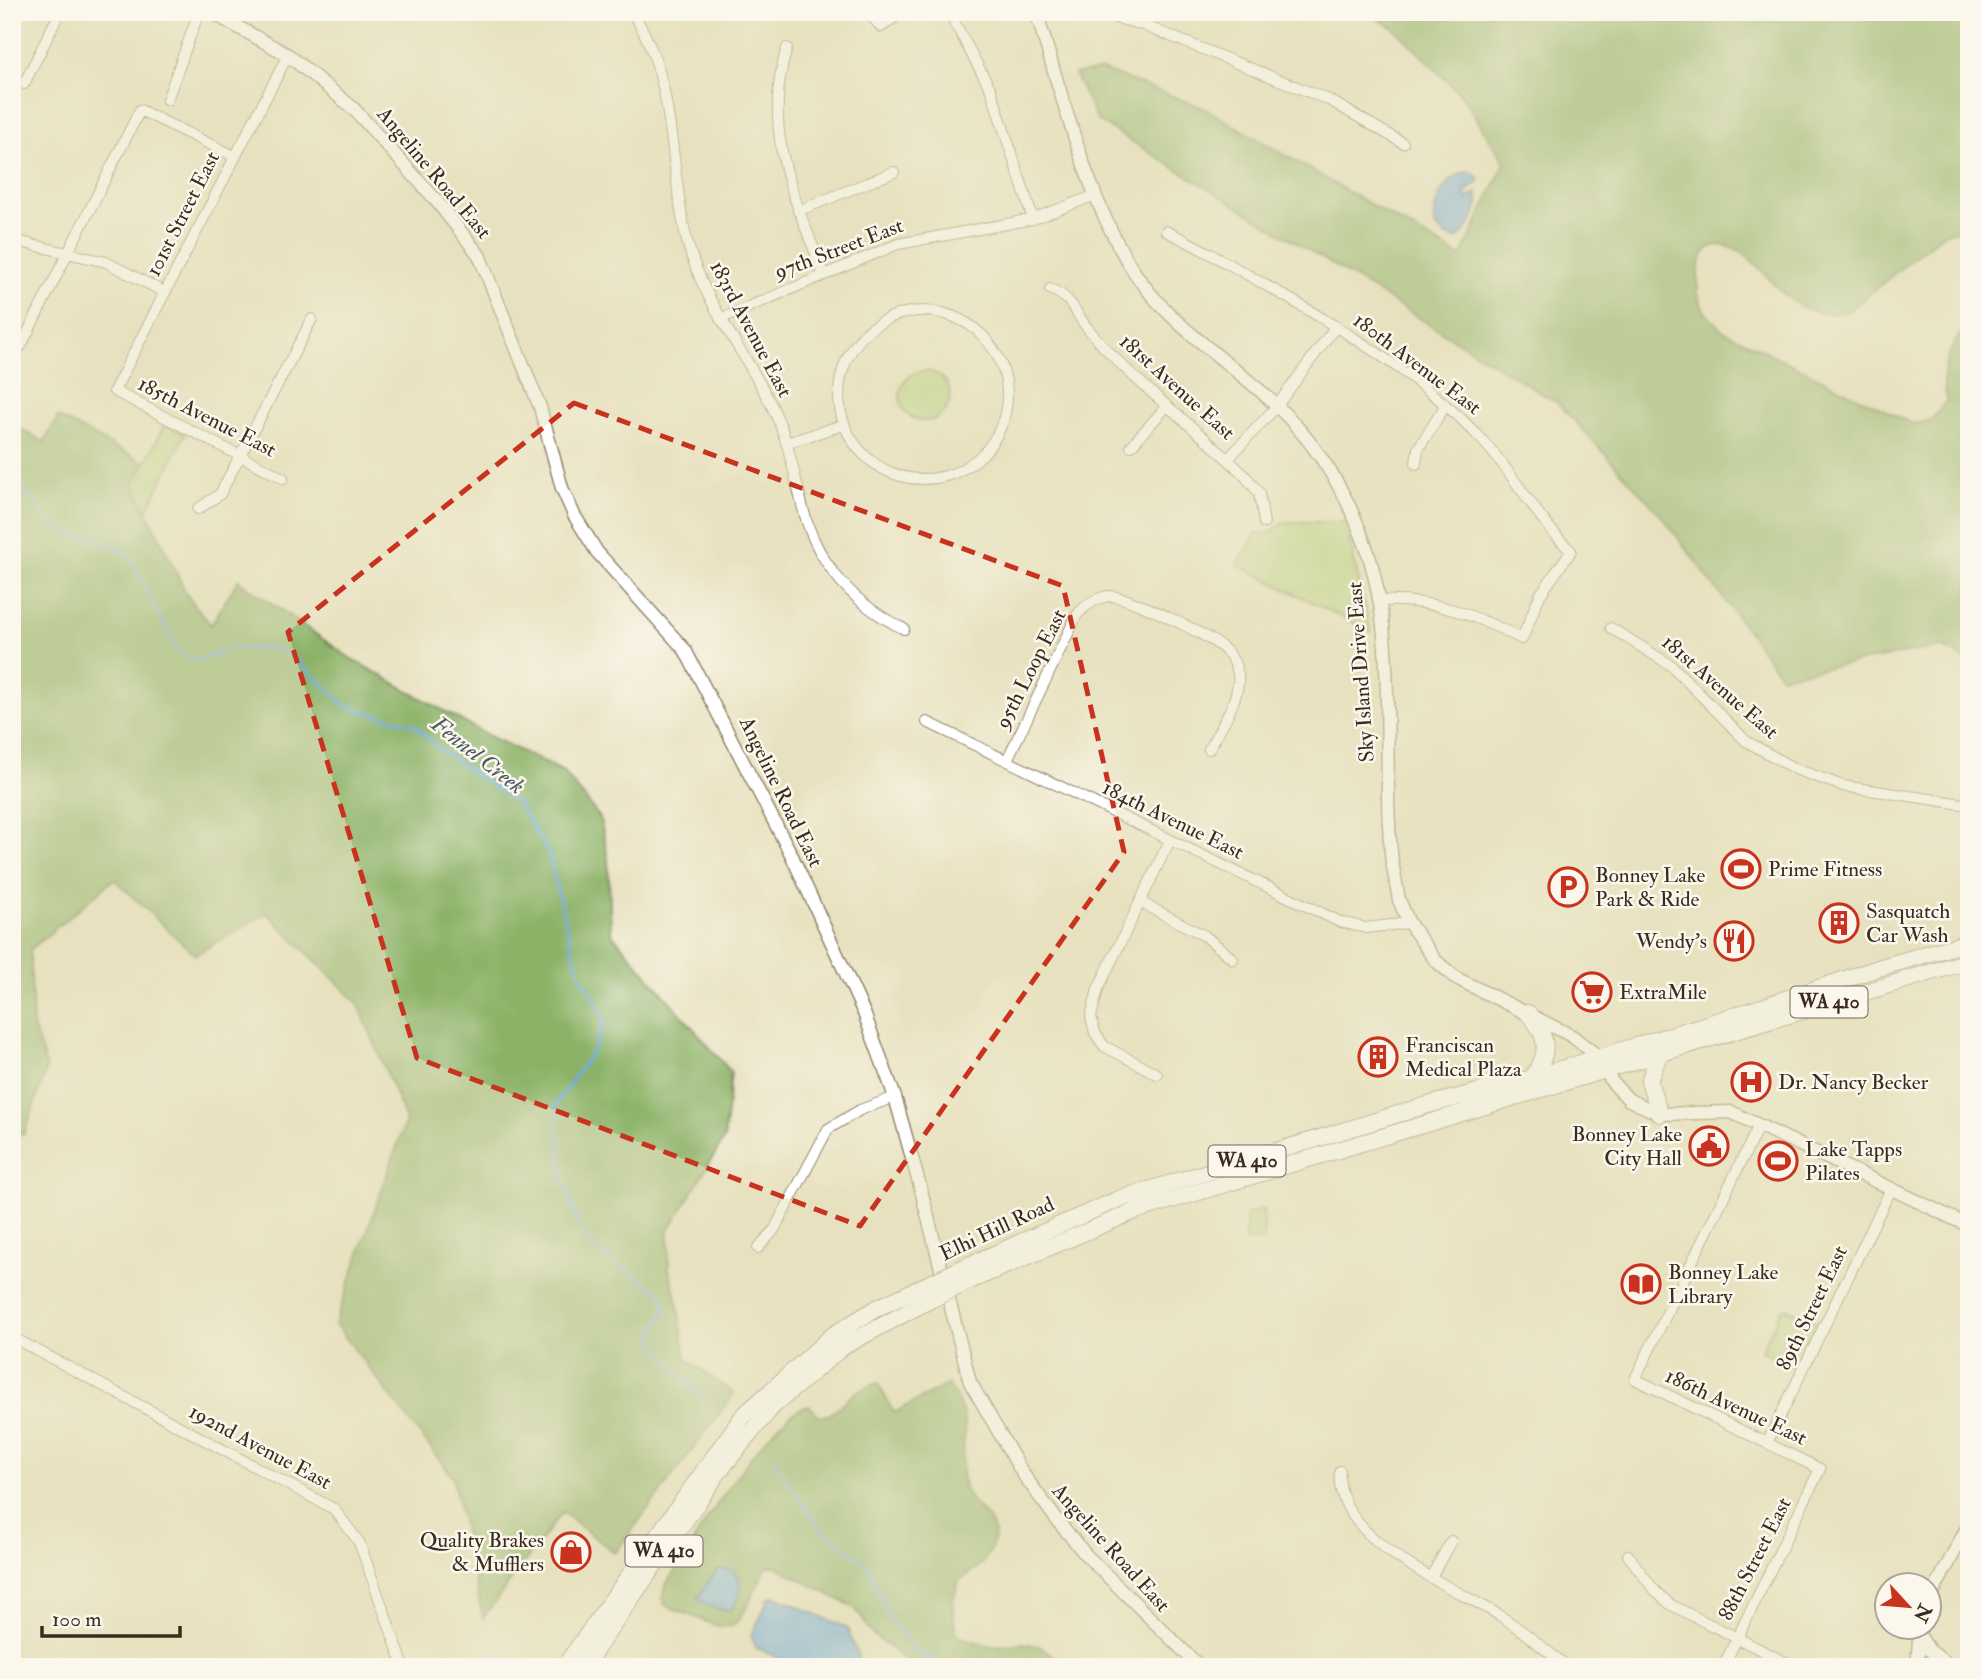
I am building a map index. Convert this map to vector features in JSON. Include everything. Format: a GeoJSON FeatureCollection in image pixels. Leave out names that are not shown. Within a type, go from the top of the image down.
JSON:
{"type":"FeatureCollection","features":[{"type":"Feature","properties":{"kind":"highway","name":"WA 410"},"geometry":{"type":"LineString","coordinates":[[1602,1063],[1878,968],[1969,942]]}},
{"type":"Feature","properties":{"kind":"highway","name":"WA 410"},"geometry":{"type":"LineString","coordinates":[[1602,1063],[1660,1053],[1969,961]]}},
{"type":"Feature","properties":{"kind":"highway"},"geometry":{"type":"LineString","coordinates":[[1528,1013],[1539,1025],[1546,1042],[1545,1059],[1532,1078]]}},
{"type":"Feature","properties":{"kind":"highway"},"geometry":{"type":"LineString","coordinates":[[1660,1053],[1649,1081],[1660,1114]]}},
{"type":"Feature","properties":{"kind":"highway","name":"Elhi Hill Road"},"geometry":{"type":"LineString","coordinates":[[564,1667],[743,1416],[833,1335],[877,1308],[925,1293],[1119,1199],[1428,1105],[1602,1063]]}},
{"type":"Feature","properties":{"kind":"highway","name":"Elhi Hill Road"},"geometry":{"type":"LineString","coordinates":[[970,1272],[1135,1210],[1602,1063]]}},
{"type":"Feature","properties":{"kind":"highway","name":"Elhi Hill Road"},"geometry":{"type":"LineString","coordinates":[[584,1667],[720,1470],[773,1406],[844,1346],[925,1293]]}},
{"type":"Feature","properties":{"kind":"street"},"geometry":{"type":"LineString","coordinates":[[24,84],[60,12]]}},
{"type":"Feature","properties":{"kind":"street"},"geometry":{"type":"LineString","coordinates":[[167,100],[199,12]]}},
{"type":"Feature","properties":{"kind":"street","name":"Angeline Road East"},"geometry":{"type":"LineString","coordinates":[[211,12],[288,55],[354,108],[435,199],[479,255],[540,407],[562,488],[573,515],[597,552],[685,650],[715,702],[791,854],[861,1006],[895,1097],[970,1382],[1023,1474],[1057,1520],[1086,1555],[1200,1667]]}},
{"type":"Feature","properties":{"kind":"street","name":"183rd Avenue East"},"geometry":{"type":"LineString","coordinates":[[632,12],[644,31],[660,70],[687,240],[702,286],[765,395],[786,443],[804,515],[829,567],[859,600],[904,629]]}},
{"type":"Feature","properties":{"kind":"street"},"geometry":{"type":"LineString","coordinates":[[868,12],[881,27],[902,12]]}},
{"type":"Feature","properties":{"kind":"street"},"geometry":{"type":"LineString","coordinates":[[949,12],[991,89],[1034,219]]}},
{"type":"Feature","properties":{"kind":"street"},"geometry":{"type":"LineString","coordinates":[[1037,15],[1064,12]]}},
{"type":"Feature","properties":{"kind":"street"},"geometry":{"type":"LineString","coordinates":[[1093,12],[1143,25],[1329,100],[1403,143]]}},
{"type":"Feature","properties":{"kind":"street","name":"Sky Island Drive East"},"geometry":{"type":"LineString","coordinates":[[1037,15],[1096,195],[1117,243],[1160,303],[1296,426],[1319,455],[1349,505],[1373,565],[1379,601],[1390,842],[1397,891],[1409,923],[1421,944],[1455,978],[1572,1035],[1602,1063],[1612,1082],[1629,1100],[1660,1114]]}},
{"type":"Feature","properties":{"kind":"street"},"geometry":{"type":"LineString","coordinates":[[787,48],[778,78],[779,129],[785,175],[824,274]]}},
{"type":"Feature","properties":{"kind":"street","name":"101st Street East"},"geometry":{"type":"LineString","coordinates":[[114,391],[288,55]]}},
{"type":"Feature","properties":{"kind":"street"},"geometry":{"type":"LineString","coordinates":[[16,345],[140,110],[234,156]]}},
{"type":"Feature","properties":{"kind":"street"},"geometry":{"type":"LineString","coordinates":[[798,211],[894,172]]}},
{"type":"Feature","properties":{"kind":"street","name":"97th Street East"},"geometry":{"type":"LineString","coordinates":[[720,319],[824,274],[916,239],[1034,219],[1096,195]]}},
{"type":"Feature","properties":{"kind":"street","name":"180th Avenue East"},"geometry":{"type":"LineString","coordinates":[[1166,231],[1204,249],[1336,326],[1389,362],[1445,406],[1483,440],[1535,513],[1571,551],[1540,595],[1522,639],[1452,607],[1414,601],[1379,601]]}},
{"type":"Feature","properties":{"kind":"street"},"geometry":{"type":"LineString","coordinates":[[12,240],[122,268],[164,292]]}},
{"type":"Feature","properties":{"kind":"street","name":"181st Avenue East"},"geometry":{"type":"LineString","coordinates":[[1050,289],[1066,295],[1100,344],[1228,459],[1259,493],[1264,523]]}},
{"type":"Feature","properties":{"kind":"street"},"geometry":{"type":"LineString","coordinates":[[931,311],[958,318],[986,340],[1001,363],[1007,398],[1003,421],[983,455],[958,472],[920,480],[886,471],[856,447],[843,425],[838,398],[846,359],[869,330],[898,314],[931,311]]}},
{"type":"Feature","properties":{"kind":"street"},"geometry":{"type":"LineString","coordinates":[[198,509],[220,494],[312,319]]}},
{"type":"Feature","properties":{"kind":"street"},"geometry":{"type":"LineString","coordinates":[[1228,459],[1276,407],[1336,326]]}},
{"type":"Feature","properties":{"kind":"street","name":"185th Avenue East"},"geometry":{"type":"LineString","coordinates":[[114,391],[283,478]]}},
{"type":"Feature","properties":{"kind":"street"},"geometry":{"type":"LineString","coordinates":[[1131,446],[1167,406]]}},
{"type":"Feature","properties":{"kind":"street"},"geometry":{"type":"LineString","coordinates":[[1416,464],[1418,449],[1445,406]]}},
{"type":"Feature","properties":{"kind":"street"},"geometry":{"type":"LineString","coordinates":[[786,443],[843,425]]}},
{"type":"Feature","properties":{"kind":"street","name":"95th Loop East"},"geometry":{"type":"LineString","coordinates":[[1007,760],[1077,615],[1096,600],[1110,596],[1128,599],[1214,642],[1232,659],[1238,676],[1236,694],[1209,749]]}},
{"type":"Feature","properties":{"kind":"street","name":"181st Avenue East"},"geometry":{"type":"LineString","coordinates":[[1611,628],[1672,666],[1746,741],[1795,769],[1843,786],[1969,805]]}},
{"type":"Feature","properties":{"kind":"street","name":"184th Avenue East"},"geometry":{"type":"LineString","coordinates":[[927,722],[1353,926],[1388,927],[1409,923]]}},
{"type":"Feature","properties":{"kind":"street"},"geometry":{"type":"LineString","coordinates":[[1157,1074],[1104,1046],[1095,1033],[1091,1017],[1098,989],[1170,840]]}},
{"type":"Feature","properties":{"kind":"street"},"geometry":{"type":"LineString","coordinates":[[1140,902],[1205,936],[1233,959]]}},
{"type":"Feature","properties":{"kind":"street"},"geometry":{"type":"LineString","coordinates":[[758,1248],[774,1230],[828,1129],[860,1110],[895,1097]]}},
{"type":"Feature","properties":{"kind":"street"},"geometry":{"type":"LineString","coordinates":[[1660,1114],[1731,1112],[1969,1226]]}},
{"type":"Feature","properties":{"kind":"street","name":"186th Avenue East"},"geometry":{"type":"LineString","coordinates":[[1759,1125],[1635,1379],[1820,1469]]}},
{"type":"Feature","properties":{"kind":"street","name":"89th Street East"},"geometry":{"type":"LineString","coordinates":[[1767,1443],[1891,1189]]}},
{"type":"Feature","properties":{"kind":"street","name":"192nd Avenue East"},"geometry":{"type":"LineString","coordinates":[[12,1337],[334,1509],[359,1542],[404,1667]]}},
{"type":"Feature","properties":{"kind":"street","name":"88th Street East"},"geometry":{"type":"LineString","coordinates":[[1723,1667],[1820,1469]]}},
{"type":"Feature","properties":{"kind":"street"},"geometry":{"type":"LineString","coordinates":[[1340,1471],[1340,1494],[1371,1535],[1402,1563],[1527,1633],[1568,1667]]}},
{"type":"Feature","properties":{"kind":"street"},"geometry":{"type":"LineString","coordinates":[[1942,1575],[1969,1524]]}},
{"type":"Feature","properties":{"kind":"street"},"geometry":{"type":"LineString","coordinates":[[1431,1577],[1451,1541]]}},
{"type":"Feature","properties":{"kind":"street"},"geometry":{"type":"LineString","coordinates":[[1628,1555],[1664,1600],[1795,1667]]}},
{"type":"Feature","properties":{"kind":"street"},"geometry":{"type":"LineString","coordinates":[[1917,1667],[1918,1640]]}},
{"type":"Feature","properties":{"kind":"street"},"geometry":{"type":"LineString","coordinates":[[1924,1640],[1929,1650],[1951,1667]]}},
{"type":"Feature","properties":{"kind":"highlighted area"},"geometry":{"type":"Polygon","coordinates":[[[574,403],[1063,586],[1124,852],[860,1226],[417,1058],[288,632],[574,403]]]}},
{"type":"Feature","properties":{"kind":"green space"},"geometry":{"type":"Polygon","coordinates":[[[1364,12],[1969,12],[1969,226],[1943,234],[1847,312],[1825,314],[1806,309],[1791,300],[1741,252],[1726,246],[1716,245],[1704,255],[1697,281],[1703,308],[1724,331],[1913,424],[1931,420],[1947,400],[1944,388],[1945,368],[1951,349],[1969,320],[1969,661],[1941,647],[1781,676],[1661,515],[1559,404],[1097,120],[1074,74],[1102,70],[1204,108],[1461,257],[1505,163],[1462,96],[1394,28],[1364,12]]]}},
{"type":"Feature","properties":{"kind":"green space"},"geometry":{"type":"Polygon","coordinates":[[[925,371],[943,378],[950,396],[943,414],[925,421],[907,414],[900,396],[907,378],[925,371]]]}},
{"type":"Feature","properties":{"kind":"green space"},"geometry":{"type":"Polygon","coordinates":[[[58,417],[145,463],[134,484],[187,595],[211,625],[238,580],[350,658],[487,735],[564,772],[600,818],[608,858],[611,933],[731,1072],[724,1139],[669,1230],[669,1270],[678,1305],[686,1358],[734,1394],[615,1553],[562,1512],[483,1618],[452,1476],[335,1324],[406,1120],[358,1003],[267,913],[195,955],[114,879],[30,950],[33,1026],[47,1068],[24,1134],[12,1134],[12,425],[44,442],[58,417]]]}},
{"type":"Feature","properties":{"kind":"green space"},"geometry":{"type":"Polygon","coordinates":[[[165,424],[185,434],[146,512],[134,484],[165,424]]]}},
{"type":"Feature","properties":{"kind":"green space"},"geometry":{"type":"Polygon","coordinates":[[[1286,522],[1345,522],[1371,632],[1238,565],[1256,533],[1266,535],[1286,522]]]}},
{"type":"Feature","properties":{"kind":"green space"},"geometry":{"type":"Polygon","coordinates":[[[1263,1209],[1264,1241],[1245,1241],[1247,1214],[1263,1209]]]}},
{"type":"Feature","properties":{"kind":"green space"},"geometry":{"type":"Polygon","coordinates":[[[1787,1308],[1818,1323],[1795,1368],[1761,1351],[1782,1309],[1787,1308]]]}},
{"type":"Feature","properties":{"kind":"green space"},"geometry":{"type":"Polygon","coordinates":[[[878,1383],[894,1413],[948,1384],[962,1410],[965,1432],[962,1471],[965,1490],[990,1522],[994,1535],[987,1556],[978,1567],[959,1580],[953,1608],[958,1636],[991,1646],[1023,1643],[1039,1646],[1071,1667],[914,1667],[872,1634],[855,1608],[775,1566],[767,1567],[746,1608],[731,1627],[717,1626],[666,1606],[662,1598],[667,1583],[732,1483],[774,1431],[793,1414],[809,1406],[820,1416],[829,1415],[857,1391],[878,1383]]]}},
{"type":"Feature","properties":{"kind":"water"},"geometry":{"type":"Polygon","coordinates":[[[1469,171],[1479,178],[1479,182],[1465,192],[1467,199],[1477,193],[1478,205],[1469,224],[1457,239],[1446,236],[1435,226],[1435,209],[1447,185],[1460,174],[1469,171]]]}},
{"type":"Feature","properties":{"kind":"water"},"geometry":{"type":"Polygon","coordinates":[[[718,1569],[733,1572],[740,1582],[739,1596],[732,1609],[713,1608],[698,1597],[718,1569]]]}},
{"type":"Feature","properties":{"kind":"water"},"geometry":{"type":"Polygon","coordinates":[[[775,1596],[847,1628],[860,1661],[854,1667],[797,1667],[755,1647],[751,1637],[769,1598],[775,1596]]]}},
{"type":"Feature","properties":{"kind":"waterway","name":"Fennel Creek"},"geometry":{"type":"LineString","coordinates":[[12,476],[53,526],[119,549],[131,559],[177,651],[196,661],[229,649],[272,647],[294,658],[346,706],[414,725],[443,752],[518,804],[548,852],[577,968],[605,1018],[594,1049],[555,1105],[564,1183],[585,1241],[663,1296],[666,1308],[651,1341],[701,1397]]}},
{"type":"Feature","properties":{"kind":"waterway","name":"Fennel Creek"},"geometry":{"type":"LineString","coordinates":[[772,1459],[821,1529],[868,1566],[889,1616],[915,1651],[946,1666],[1009,1667]]}},
{"type":"Feature","properties":{"kind":"place","name":"Prime Fitness"},"geometry":{"type":"Point","coordinates":[1741,869]}},
{"type":"Feature","properties":{"kind":"place","name":"Bonney Lake Park & Ride"},"geometry":{"type":"Point","coordinates":[1568,887]}},
{"type":"Feature","properties":{"kind":"place","name":"Sasquatch Car Wash"},"geometry":{"type":"Point","coordinates":[1839,923]}},
{"type":"Feature","properties":{"kind":"place","name":"Wendy's"},"geometry":{"type":"Point","coordinates":[1734,941]}},
{"type":"Feature","properties":{"kind":"place","name":"ExtraMile"},"geometry":{"type":"Point","coordinates":[1592,992]}},
{"type":"Feature","properties":{"kind":"place","name":"Franciscan Medical Plaza"},"geometry":{"type":"Point","coordinates":[1378,1057]}},
{"type":"Feature","properties":{"kind":"place","name":"Dr. Nancy Becker"},"geometry":{"type":"Point","coordinates":[1751,1082]}},
{"type":"Feature","properties":{"kind":"place","name":"Bonney Lake City Hall"},"geometry":{"type":"Point","coordinates":[1709,1146]}},
{"type":"Feature","properties":{"kind":"place","name":"Lake Tapps Pilates"},"geometry":{"type":"Point","coordinates":[1778,1161]}},
{"type":"Feature","properties":{"kind":"place","name":"Bonney Lake Library"},"geometry":{"type":"Point","coordinates":[1641,1284]}},
{"type":"Feature","properties":{"kind":"place","name":"Quality Brakes & Mufflers"},"geometry":{"type":"Point","coordinates":[571,1552]}}]}
